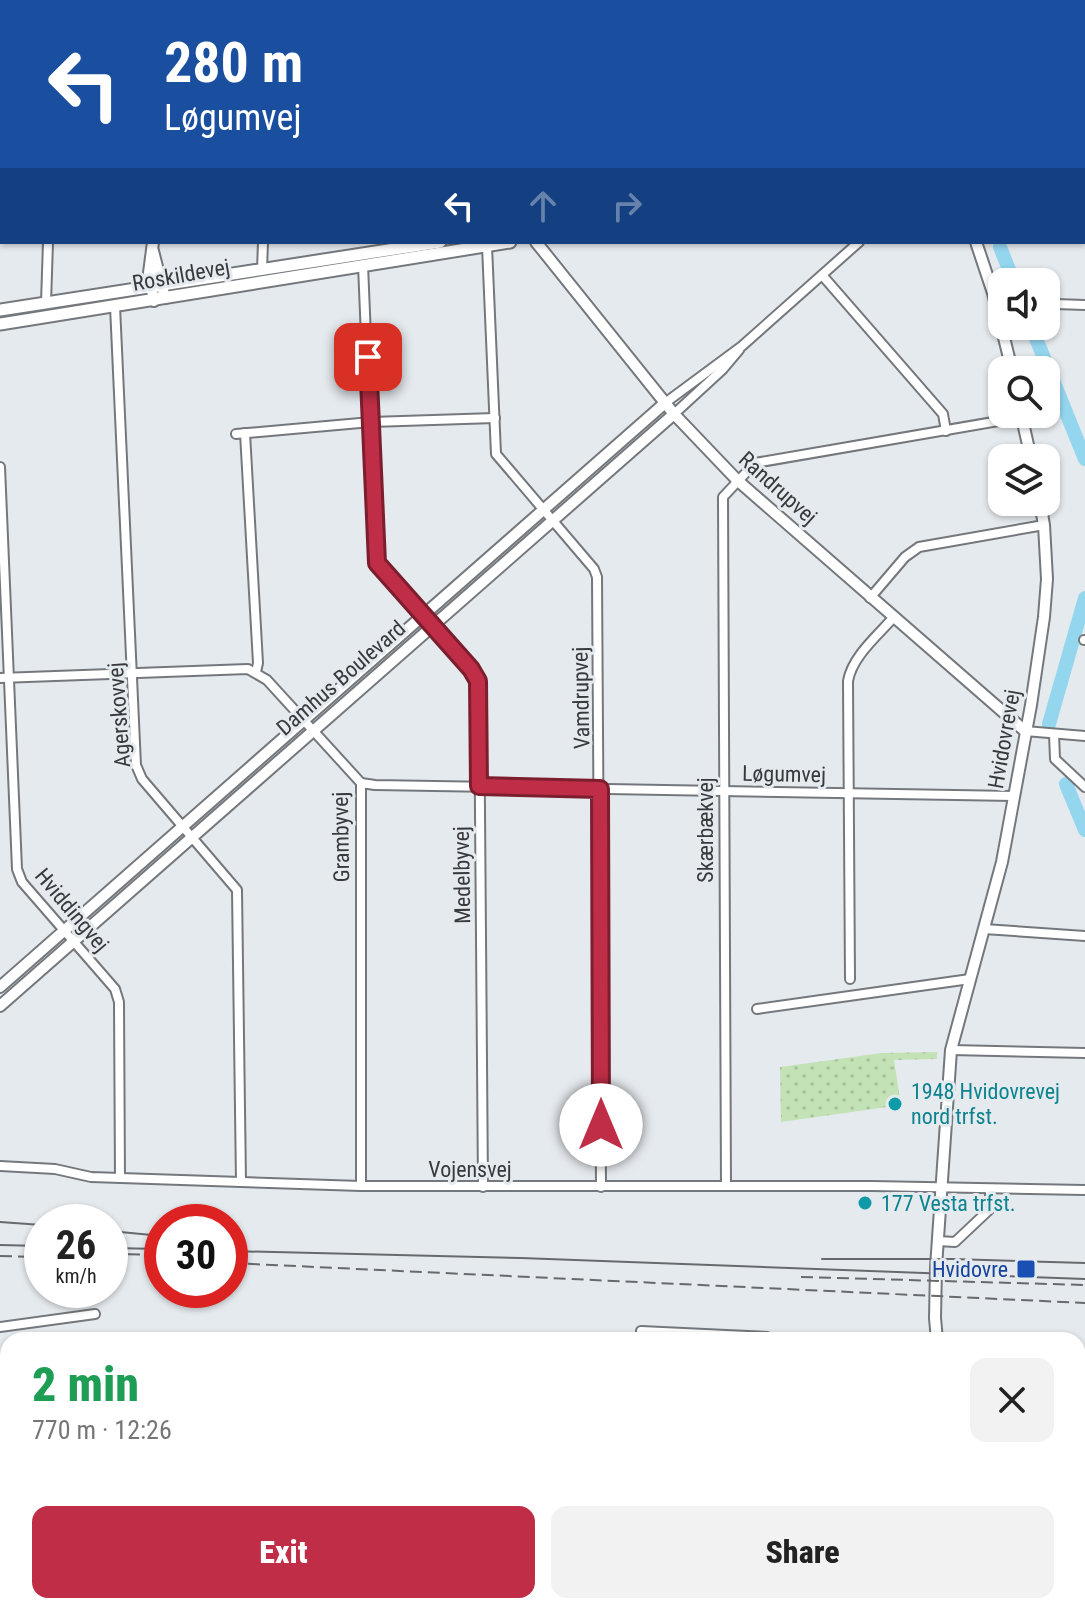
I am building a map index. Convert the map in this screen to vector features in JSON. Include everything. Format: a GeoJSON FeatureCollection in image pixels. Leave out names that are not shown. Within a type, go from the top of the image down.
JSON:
{"type":"FeatureCollection","features":[{"type":"Feature","properties":{"kind":"main road","name":"Roskildevej"},"geometry":{"type":"LineString","coordinates":[[0,310],[262,270],[370,248],[417,244]]}},
{"type":"Feature","properties":{"kind":"main road","name":"Roskildevej"},"geometry":{"type":"LineString","coordinates":[[0,324],[498,244]]}},
{"type":"Feature","properties":{"kind":"street"},"geometry":{"type":"LineString","coordinates":[[46,303],[48,244]]}},
{"type":"Feature","properties":{"kind":"street"},"geometry":{"type":"LineString","coordinates":[[262,270],[263,244]]}},
{"type":"Feature","properties":{"kind":"street","name":"Randrupvej"},"geometry":{"type":"LineString","coordinates":[[538,244],[674,414],[737,480],[1025,731]]}},
{"type":"Feature","properties":{"kind":"street","name":"Damhus Boulevard"},"geometry":{"type":"LineString","coordinates":[[0,987],[665,403],[742,346],[857,244]]}},
{"type":"Feature","properties":{"kind":"street"},"geometry":{"type":"LineString","coordinates":[[978,244],[1009,356]]}},
{"type":"Feature","properties":{"kind":"street"},"geometry":{"type":"LineString","coordinates":[[153,246],[149,268],[159,300]]}},
{"type":"Feature","properties":{"kind":"street","name":"Vamdrupvej"},"geometry":{"type":"LineString","coordinates":[[487,246],[496,454],[594,569],[597,577],[601,1187]]}},
{"type":"Feature","properties":{"kind":"street","name":"Medelbyvej"},"geometry":{"type":"LineString","coordinates":[[363,265],[377,563],[471,669],[478,681],[483,1187]]}},
{"type":"Feature","properties":{"kind":"street"},"geometry":{"type":"LineString","coordinates":[[822,275],[943,414],[946,431]]}},
{"type":"Feature","properties":{"kind":"street"},"geometry":{"type":"LineString","coordinates":[[1060,304],[1085,305]]}},
{"type":"Feature","properties":{"kind":"street","name":"Agerskovvej"},"geometry":{"type":"LineString","coordinates":[[115,306],[137,771],[232,881],[239,901],[241,1182]]}},
{"type":"Feature","properties":{"kind":"street","name":"Damhus Boulevard"},"geometry":{"type":"LineString","coordinates":[[0,1006],[674,414],[723,369],[742,346]]}},
{"type":"Feature","properties":{"kind":"street"},"geometry":{"type":"LineString","coordinates":[[4,678],[228,668],[256,672],[258,663],[241,433],[371,422],[495,418]]}},
{"type":"Feature","properties":{"kind":"street"},"geometry":{"type":"LineString","coordinates":[[737,480],[755,463],[988,423]]}},
{"type":"Feature","properties":{"kind":"street","name":"Hviddingvej"},"geometry":{"type":"LineString","coordinates":[[0,467],[4,678],[17,869],[22,882],[115,989],[119,1002],[120,1178]]}},
{"type":"Feature","properties":{"kind":"street","name":"Skærbækvej"},"geometry":{"type":"LineString","coordinates":[[726,1186],[721,502],[737,480]]}},
{"type":"Feature","properties":{"kind":"street","name":"Hvidovrevej"},"geometry":{"type":"LineString","coordinates":[[936,1332],[938,1241],[951,1050],[1002,862],[1014,796],[1044,617],[1047,579],[1042,516]]}},
{"type":"Feature","properties":{"kind":"street"},"geometry":{"type":"LineString","coordinates":[[870,598],[905,557],[919,547],[1044,525]]}},
{"type":"Feature","properties":{"kind":"street"},"geometry":{"type":"LineString","coordinates":[[850,979],[848,681],[850,669],[893,618]]}},
{"type":"Feature","properties":{"kind":"street","name":"Grambyvej"},"geometry":{"type":"LineString","coordinates":[[256,672],[267,680],[361,783],[361,1186]]}},
{"type":"Feature","properties":{"kind":"street"},"geometry":{"type":"LineString","coordinates":[[1025,731],[1085,736]]}},
{"type":"Feature","properties":{"kind":"street"},"geometry":{"type":"LineString","coordinates":[[1054,734],[1055,759],[1085,787]]}},
{"type":"Feature","properties":{"kind":"street","name":"Løgumvej"},"geometry":{"type":"LineString","coordinates":[[361,783],[1014,796]]}},
{"type":"Feature","properties":{"kind":"street"},"geometry":{"type":"LineString","coordinates":[[984,929],[1085,936]]}},
{"type":"Feature","properties":{"kind":"street"},"geometry":{"type":"LineString","coordinates":[[757,1009],[970,979]]}},
{"type":"Feature","properties":{"kind":"street"},"geometry":{"type":"LineString","coordinates":[[951,1050],[1085,1053]]}},
{"type":"Feature","properties":{"kind":"street","name":"Vojensvej"},"geometry":{"type":"LineString","coordinates":[[0,1166],[55,1169],[91,1177],[361,1186],[1085,1190]]}},
{"type":"Feature","properties":{"kind":"street"},"geometry":{"type":"LineString","coordinates":[[938,1241],[955,1242],[990,1209],[990,1189]]}},
{"type":"Feature","properties":{"kind":"street"},"geometry":{"type":"LineString","coordinates":[[0,1327],[95,1314]]}},
{"type":"Feature","properties":{"kind":"street"},"geometry":{"type":"LineString","coordinates":[[641,1331],[662,1332]]}},
{"type":"Feature","properties":{"kind":"green space"},"geometry":{"type":"Polygon","coordinates":[[[937,1052],[937,1059],[894,1060],[901,1105],[781,1122],[780,1067],[882,1053],[937,1052]]]}},
{"type":"Feature","properties":{"kind":"waterway"},"geometry":{"type":"LineString","coordinates":[[1000,247],[1008,268]]}},
{"type":"Feature","properties":{"kind":"waterway"},"geometry":{"type":"LineString","coordinates":[[1037,340],[1085,459]]}},
{"type":"Feature","properties":{"kind":"waterway"},"geometry":{"type":"LineString","coordinates":[[1049,724],[1085,598]]}},
{"type":"Feature","properties":{"kind":"waterway"},"geometry":{"type":"LineString","coordinates":[[1066,784],[1085,830]]}},
{"type":"Feature","properties":{"kind":"tram line"},"geometry":{"type":"LineString","coordinates":[[0,1222],[24,1224]]}},
{"type":"Feature","properties":{"kind":"tram line"},"geometry":{"type":"LineString","coordinates":[[128,1233],[144,1234]]}},
{"type":"Feature","properties":{"kind":"tram line"},"geometry":{"type":"LineString","coordinates":[[0,1245],[24,1246]]}},
{"type":"Feature","properties":{"kind":"tram line"},"geometry":{"type":"LineString","coordinates":[[128,1248],[144,1249]]}},
{"type":"Feature","properties":{"kind":"tram line"},"geometry":{"type":"LineString","coordinates":[[248,1251],[521,1258],[1085,1279]]}},
{"type":"Feature","properties":{"kind":"tram line"},"geometry":{"type":"LineString","coordinates":[[822,1259],[1085,1263]]}},
{"type":"Feature","properties":{"kind":"railway"},"geometry":{"type":"LineString","coordinates":[[128,1254],[144,1255]]}},
{"type":"Feature","properties":{"kind":"railway"},"geometry":{"type":"LineString","coordinates":[[0,1256],[24,1257]]}},
{"type":"Feature","properties":{"kind":"railway"},"geometry":{"type":"LineString","coordinates":[[248,1264],[1085,1303]]}},
{"type":"Feature","properties":{"kind":"railway"},"geometry":{"type":"LineString","coordinates":[[801,1277],[1085,1285]]}},
{"type":"Feature","properties":{"kind":"place","name":"1948 Hvidovrevej nord trfst."},"geometry":{"type":"Point","coordinates":[895,1104]}},
{"type":"Feature","properties":{"kind":"place","name":"177 Vesta trfst."},"geometry":{"type":"Point","coordinates":[865,1203]}},
{"type":"Feature","properties":{"kind":"place","name":"Hvidovre"},"geometry":{"type":"Point","coordinates":[1026,1269]}},
{"type":"Feature","properties":{"kind":"route"},"geometry":{"type":"LineString","coordinates":[[368,357],[377,563],[471,669],[478,681],[479,786],[600,789],[601,1125]]}}]}
